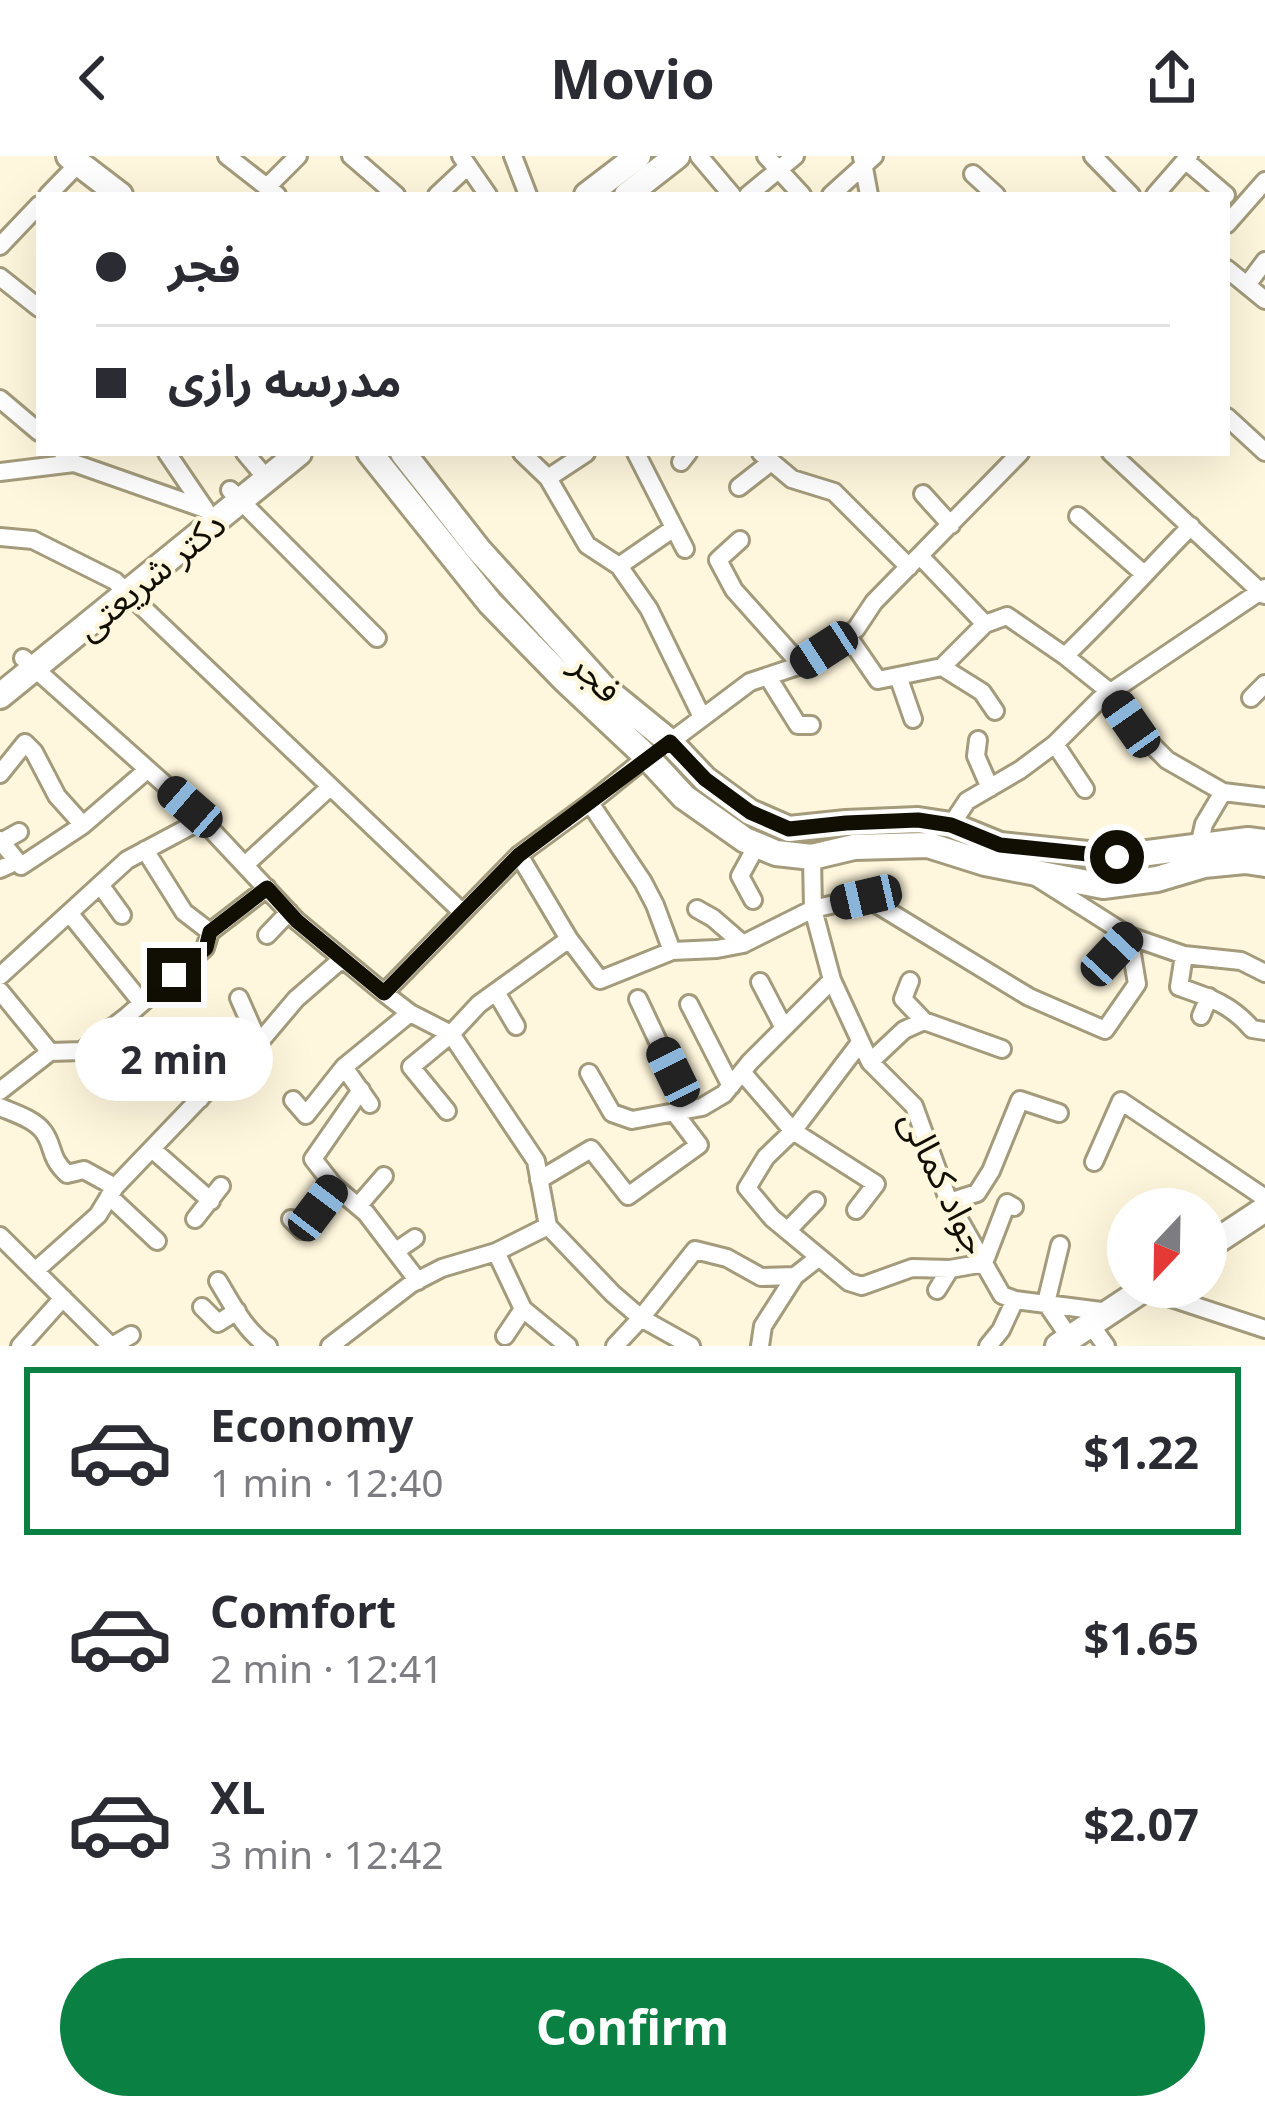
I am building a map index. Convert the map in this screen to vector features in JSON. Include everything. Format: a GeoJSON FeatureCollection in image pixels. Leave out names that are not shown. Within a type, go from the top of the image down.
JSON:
{"type":"FeatureCollection","features":[{"type":"Feature","properties":{"kind":"main road"},"geometry":{"type":"LineString","coordinates":[[591,192],[638,156]]}},
{"type":"Feature","properties":{"kind":"main road"},"geometry":{"type":"LineString","coordinates":[[631,192],[677,156]]}},
{"type":"Feature","properties":{"kind":"main road"},"geometry":{"type":"LineString","coordinates":[[73,160],[116,192]]}},
{"type":"Feature","properties":{"kind":"main road"},"geometry":{"type":"LineString","coordinates":[[372,456],[490,603],[684,797],[745,840],[776,853],[812,857],[854,848],[928,845],[985,863],[1103,886],[1157,879],[1204,866],[1245,861],[1265,864]]}},
{"type":"Feature","properties":{"kind":"main road","name":"فجر"},"geometry":{"type":"LineString","coordinates":[[405,456],[478,549],[604,689],[670,742],[705,779],[750,812],[789,829],[918,820],[951,825],[1000,845],[1117,857],[1247,840],[1265,842]]}},
{"type":"Feature","properties":{"kind":"main road","name":"دکتر شریعتی"},"geometry":{"type":"LineString","coordinates":[[0,696],[28,663],[236,495],[260,463]]}},
{"type":"Feature","properties":{"kind":"main road","name":"دکتر شریعتی"},"geometry":{"type":"LineString","coordinates":[[0,676],[28,663]]}},
{"type":"Feature","properties":{"kind":"main road"},"geometry":{"type":"LineString","coordinates":[[647,757],[670,742]]}},
{"type":"Feature","properties":{"kind":"main road"},"geometry":{"type":"LineString","coordinates":[[1227,1234],[1265,1209]]}},
{"type":"Feature","properties":{"kind":"main road"},"geometry":{"type":"LineString","coordinates":[[1082,1330],[1115,1308]]}},
{"type":"Feature","properties":{"kind":"street"},"geometry":{"type":"LineString","coordinates":[[227,156],[273,191],[298,156]]}},
{"type":"Feature","properties":{"kind":"street"},"geometry":{"type":"LineString","coordinates":[[351,156],[393,192]]}},
{"type":"Feature","properties":{"kind":"street"},"geometry":{"type":"LineString","coordinates":[[513,156],[527,192]]}},
{"type":"Feature","properties":{"kind":"street"},"geometry":{"type":"LineString","coordinates":[[699,156],[729,192]]}},
{"type":"Feature","properties":{"kind":"street"},"geometry":{"type":"LineString","coordinates":[[766,156],[799,192]]}},
{"type":"Feature","properties":{"kind":"street"},"geometry":{"type":"LineString","coordinates":[[752,192],[794,156]]}},
{"type":"Feature","properties":{"kind":"street"},"geometry":{"type":"LineString","coordinates":[[1093,156],[1128,192]]}},
{"type":"Feature","properties":{"kind":"street"},"geometry":{"type":"LineString","coordinates":[[1158,192],[1187,158],[1223,192]]}},
{"type":"Feature","properties":{"kind":"street"},"geometry":{"type":"LineString","coordinates":[[834,192],[866,159]]}},
{"type":"Feature","properties":{"kind":"street"},"geometry":{"type":"LineString","coordinates":[[866,159],[869,192]]}},
{"type":"Feature","properties":{"kind":"street"},"geometry":{"type":"LineString","coordinates":[[50,192],[73,160]]}},
{"type":"Feature","properties":{"kind":"street"},"geometry":{"type":"LineString","coordinates":[[439,192],[464,161],[486,192]]}},
{"type":"Feature","properties":{"kind":"street"},"geometry":{"type":"LineString","coordinates":[[974,175],[993,192]]}},
{"type":"Feature","properties":{"kind":"street"},"geometry":{"type":"LineString","coordinates":[[1231,200],[1265,181]]}},
{"type":"Feature","properties":{"kind":"street"},"geometry":{"type":"LineString","coordinates":[[0,246],[36,208]]}},
{"type":"Feature","properties":{"kind":"street"},"geometry":{"type":"LineString","coordinates":[[1246,285],[1265,261]]}},
{"type":"Feature","properties":{"kind":"street"},"geometry":{"type":"LineString","coordinates":[[1230,271],[1265,300]]}},
{"type":"Feature","properties":{"kind":"street"},"geometry":{"type":"LineString","coordinates":[[0,277],[36,306]]}},
{"type":"Feature","properties":{"kind":"street"},"geometry":{"type":"LineString","coordinates":[[0,399],[36,429]]}},
{"type":"Feature","properties":{"kind":"street"},"geometry":{"type":"LineString","coordinates":[[1230,420],[1265,452]]}},
{"type":"Feature","properties":{"kind":"street"},"geometry":{"type":"LineString","coordinates":[[169,456],[210,515]]}},
{"type":"Feature","properties":{"kind":"street"},"geometry":{"type":"LineString","coordinates":[[525,456],[548,478],[587,545],[619,566],[649,609],[702,717]]}},
{"type":"Feature","properties":{"kind":"street"},"geometry":{"type":"LineString","coordinates":[[548,478],[581,456]]}},
{"type":"Feature","properties":{"kind":"street"},"geometry":{"type":"LineString","coordinates":[[637,456],[685,549]]}},
{"type":"Feature","properties":{"kind":"street"},"geometry":{"type":"LineString","coordinates":[[670,742],[750,682],[801,665],[856,629],[874,602],[1013,456]]}},
{"type":"Feature","properties":{"kind":"street"},"geometry":{"type":"LineString","coordinates":[[951,825],[967,801],[1055,744],[1109,692],[1264,592],[1114,456]]}},
{"type":"Feature","properties":{"kind":"street"},"geometry":{"type":"LineString","coordinates":[[0,472],[69,458],[210,515]]}},
{"type":"Feature","properties":{"kind":"street"},"geometry":{"type":"LineString","coordinates":[[739,487],[766,458],[792,479],[834,492],[985,624]]}},
{"type":"Feature","properties":{"kind":"street"},"geometry":{"type":"LineString","coordinates":[[923,494],[951,526]]}},
{"type":"Feature","properties":{"kind":"street"},"geometry":{"type":"LineString","coordinates":[[236,495],[376,638]]}},
{"type":"Feature","properties":{"kind":"street"},"geometry":{"type":"LineString","coordinates":[[1078,516],[1144,574]]}},
{"type":"Feature","properties":{"kind":"street"},"geometry":{"type":"LineString","coordinates":[[1065,656],[1191,526]]}},
{"type":"Feature","properties":{"kind":"street"},"geometry":{"type":"LineString","coordinates":[[619,566],[674,529]]}},
{"type":"Feature","properties":{"kind":"street"},"geometry":{"type":"LineString","coordinates":[[0,537],[33,540],[121,587],[463,912]]}},
{"type":"Feature","properties":{"kind":"street"},"geometry":{"type":"LineString","coordinates":[[740,540],[718,560],[734,590],[801,665]]}},
{"type":"Feature","properties":{"kind":"street"},"geometry":{"type":"LineString","coordinates":[[847,635],[878,680],[943,668],[985,624],[1007,616],[1109,692],[1131,724],[1167,760],[1223,792],[1265,797]]}},
{"type":"Feature","properties":{"kind":"street"},"geometry":{"type":"LineString","coordinates":[[28,663],[202,820],[289,912],[342,959],[410,1013],[451,1034],[536,1161],[548,1226],[641,1318],[691,1346]]}},
{"type":"Feature","properties":{"kind":"street"},"geometry":{"type":"LineString","coordinates":[[943,668],[982,692],[995,711]]}},
{"type":"Feature","properties":{"kind":"street"},"geometry":{"type":"LineString","coordinates":[[898,676],[913,719]]}},
{"type":"Feature","properties":{"kind":"street"},"geometry":{"type":"LineString","coordinates":[[768,677],[798,724],[811,724]]}},
{"type":"Feature","properties":{"kind":"street"},"geometry":{"type":"LineString","coordinates":[[1251,698],[1265,684]]}},
{"type":"Feature","properties":{"kind":"street"},"geometry":{"type":"LineString","coordinates":[[978,740],[976,756],[991,788]]}},
{"type":"Feature","properties":{"kind":"street"},"geometry":{"type":"LineString","coordinates":[[0,774],[25,742],[57,796],[82,826]]}},
{"type":"Feature","properties":{"kind":"street"},"geometry":{"type":"LineString","coordinates":[[1055,744],[1084,789]]}},
{"type":"Feature","properties":{"kind":"street"},"geometry":{"type":"LineString","coordinates":[[384,993],[519,855],[647,757]]}},
{"type":"Feature","properties":{"kind":"street"},"geometry":{"type":"LineString","coordinates":[[19,832],[0,841],[8,865],[21,866],[82,826],[148,770]]}},
{"type":"Feature","properties":{"kind":"street"},"geometry":{"type":"LineString","coordinates":[[244,866],[330,787]]}},
{"type":"Feature","properties":{"kind":"street"},"geometry":{"type":"LineString","coordinates":[[1199,846],[1204,824],[1223,792]]}},
{"type":"Feature","properties":{"kind":"street"},"geometry":{"type":"LineString","coordinates":[[590,803],[643,882],[672,951]]}},
{"type":"Feature","properties":{"kind":"street"},"geometry":{"type":"LineString","coordinates":[[0,976],[128,860],[202,820]]}},
{"type":"Feature","properties":{"kind":"street"},"geometry":{"type":"LineString","coordinates":[[752,900],[740,876],[757,845]]}},
{"type":"Feature","properties":{"kind":"street"},"geometry":{"type":"LineString","coordinates":[[145,850],[184,912],[210,932]]}},
{"type":"Feature","properties":{"kind":"street"},"geometry":{"type":"LineString","coordinates":[[519,855],[569,939],[600,980],[672,951],[743,944],[813,909],[866,897],[1029,997],[1105,1030],[1137,984],[1129,936]]}},
{"type":"Feature","properties":{"kind":"street","name":"جواد کمالی"},"geometry":{"type":"LineString","coordinates":[[812,857],[813,909],[832,980],[859,1044],[870,1062],[914,1106],[949,1202],[1002,1295],[1015,1300]]}},
{"type":"Feature","properties":{"kind":"street"},"geometry":{"type":"LineString","coordinates":[[1030,873],[1129,936],[1184,955],[1241,961],[1264,970]]}},
{"type":"Feature","properties":{"kind":"street"},"geometry":{"type":"LineString","coordinates":[[101,886],[122,915]]}},
{"type":"Feature","properties":{"kind":"street"},"geometry":{"type":"LineString","coordinates":[[0,1091],[50,1052],[82,1051],[206,948],[210,932],[267,888]]}},
{"type":"Feature","properties":{"kind":"street"},"geometry":{"type":"LineString","coordinates":[[697,909],[743,944]]}},
{"type":"Feature","properties":{"kind":"street"},"geometry":{"type":"LineString","coordinates":[[267,935],[289,912]]}},
{"type":"Feature","properties":{"kind":"street"},"geometry":{"type":"LineString","coordinates":[[70,914],[142,1003]]}},
{"type":"Feature","properties":{"kind":"street"},"geometry":{"type":"LineString","coordinates":[[1112,954],[1129,936]]}},
{"type":"Feature","properties":{"kind":"street"},"geometry":{"type":"LineString","coordinates":[[447,1111],[411,1066],[479,1004],[569,939]]}},
{"type":"Feature","properties":{"kind":"street"},"geometry":{"type":"LineString","coordinates":[[1184,955],[1179,987],[1223,1002],[1252,1029],[1265,1031]]}},
{"type":"Feature","properties":{"kind":"street"},"geometry":{"type":"LineString","coordinates":[[35,1271],[98,1215],[112,1192],[152,1149],[241,1064],[296,999],[342,959]]}},
{"type":"Feature","properties":{"kind":"street"},"geometry":{"type":"LineString","coordinates":[[589,1073],[613,1113],[632,1120],[702,1107],[724,1094],[832,980]]}},
{"type":"Feature","properties":{"kind":"street"},"geometry":{"type":"LineString","coordinates":[[760,982],[784,1028]]}},
{"type":"Feature","properties":{"kind":"street"},"geometry":{"type":"LineString","coordinates":[[910,982],[903,999],[924,1021],[1002,1049]]}},
{"type":"Feature","properties":{"kind":"street"},"geometry":{"type":"LineString","coordinates":[[0,991],[50,1052]]}},
{"type":"Feature","properties":{"kind":"street"},"geometry":{"type":"LineString","coordinates":[[496,992],[516,1026]]}},
{"type":"Feature","properties":{"kind":"street"},"geometry":{"type":"LineString","coordinates":[[239,998],[259,1042]]}},
{"type":"Feature","properties":{"kind":"street"},"geometry":{"type":"LineString","coordinates":[[1201,1016],[1209,998]]}},
{"type":"Feature","properties":{"kind":"street"},"geometry":{"type":"LineString","coordinates":[[539,1180],[601,1148],[628,1196],[699,1145],[638,999]]}},
{"type":"Feature","properties":{"kind":"street"},"geometry":{"type":"LineString","coordinates":[[689,1004],[736,1079],[793,1131],[876,1184],[856,1210]]}},
{"type":"Feature","properties":{"kind":"street"},"geometry":{"type":"LineString","coordinates":[[293,1100],[307,1115],[344,1067],[410,1013]]}},
{"type":"Feature","properties":{"kind":"street"},"geometry":{"type":"LineString","coordinates":[[870,1062],[904,1030],[924,1021]]}},
{"type":"Feature","properties":{"kind":"street"},"geometry":{"type":"LineString","coordinates":[[859,1044],[793,1131],[766,1157],[747,1188],[772,1218],[849,1282],[862,1286],[912,1268],[950,1269],[984,1263],[1011,1205]]}},
{"type":"Feature","properties":{"kind":"street"},"geometry":{"type":"LineString","coordinates":[[147,1046],[200,1099]]}},
{"type":"Feature","properties":{"kind":"street"},"geometry":{"type":"LineString","coordinates":[[344,1067],[365,1097],[313,1160],[418,1280]]}},
{"type":"Feature","properties":{"kind":"street"},"geometry":{"type":"LineString","coordinates":[[949,1202],[977,1193],[991,1172],[1020,1100],[1059,1113]]}},
{"type":"Feature","properties":{"kind":"street"},"geometry":{"type":"LineString","coordinates":[[1094,1162],[1121,1102],[1265,1198]]}},
{"type":"Feature","properties":{"kind":"street"},"geometry":{"type":"LineString","coordinates":[[0,1107],[43,1129],[55,1162],[68,1174],[84,1170],[112,1192],[157,1241]]}},
{"type":"Feature","properties":{"kind":"street"},"geometry":{"type":"LineString","coordinates":[[152,1149],[216,1194],[195,1219]]}},
{"type":"Feature","properties":{"kind":"street"},"geometry":{"type":"LineString","coordinates":[[358,1206],[384,1176]]}},
{"type":"Feature","properties":{"kind":"street"},"geometry":{"type":"LineString","coordinates":[[291,1219],[302,1229],[334,1186]]}},
{"type":"Feature","properties":{"kind":"street"},"geometry":{"type":"LineString","coordinates":[[788,1230],[816,1201]]}},
{"type":"Feature","properties":{"kind":"street"},"geometry":{"type":"LineString","coordinates":[[330,1346],[418,1280],[496,1252],[548,1226]]}},
{"type":"Feature","properties":{"kind":"street"},"geometry":{"type":"LineString","coordinates":[[0,1236],[112,1346],[130,1335]]}},
{"type":"Feature","properties":{"kind":"street"},"geometry":{"type":"LineString","coordinates":[[396,1251],[415,1238]]}},
{"type":"Feature","properties":{"kind":"street"},"geometry":{"type":"LineString","coordinates":[[1046,1303],[1060,1245]]}},
{"type":"Feature","properties":{"kind":"street"},"geometry":{"type":"LineString","coordinates":[[615,1346],[695,1250],[727,1258],[761,1277],[795,1276]]}},
{"type":"Feature","properties":{"kind":"street"},"geometry":{"type":"LineString","coordinates":[[496,1252],[524,1309],[568,1346]]}},
{"type":"Feature","properties":{"kind":"street"},"geometry":{"type":"LineString","coordinates":[[760,1346],[763,1326],[795,1276],[818,1258]]}},
{"type":"Feature","properties":{"kind":"street"},"geometry":{"type":"LineString","coordinates":[[937,1290],[950,1269]]}},
{"type":"Feature","properties":{"kind":"street"},"geometry":{"type":"LineString","coordinates":[[218,1281],[268,1346]]}},
{"type":"Feature","properties":{"kind":"street"},"geometry":{"type":"LineString","coordinates":[[20,1346],[63,1298]]}},
{"type":"Feature","properties":{"kind":"street"},"geometry":{"type":"LineString","coordinates":[[988,1346],[1015,1300],[1046,1303],[1106,1346]]}},
{"type":"Feature","properties":{"kind":"street"},"geometry":{"type":"LineString","coordinates":[[1046,1303],[1082,1330]]}},
{"type":"Feature","properties":{"kind":"street"},"geometry":{"type":"LineString","coordinates":[[202,1307],[218,1323],[237,1311]]}},
{"type":"Feature","properties":{"kind":"street"},"geometry":{"type":"LineString","coordinates":[[1202,1308],[1265,1330]]}},
{"type":"Feature","properties":{"kind":"street"},"geometry":{"type":"LineString","coordinates":[[505,1336],[524,1309]]}},
{"type":"Feature","properties":{"kind":"route"},"geometry":{"type":"LineString","coordinates":[[174,975],[206,948],[210,932],[267,888],[297,921],[384,993],[519,855],[670,742],[705,779],[750,812],[789,829],[918,820],[951,825],[1000,845],[1117,857]]}}]}
